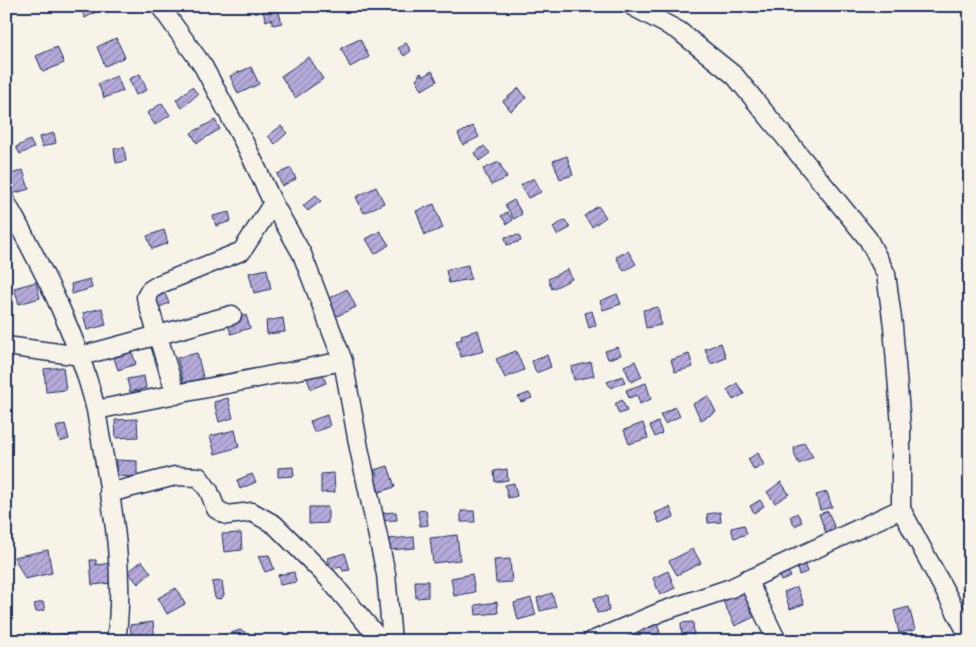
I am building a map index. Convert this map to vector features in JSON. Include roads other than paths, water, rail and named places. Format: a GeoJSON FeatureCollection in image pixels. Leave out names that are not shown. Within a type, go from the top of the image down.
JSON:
{"type":"FeatureCollection","features":[{"type":"Feature","properties":{"kind":"street"},"geometry":{"type":"LineString","coordinates":[[160,6],[203,66],[273,203],[302,254],[344,361],[359,448],[386,574],[392,641]]}},
{"type":"Feature","properties":{"kind":"street"},"geometry":{"type":"LineString","coordinates":[[632,6],[679,31],[735,76],[868,239],[886,274],[893,326],[901,426],[901,509],[970,638]]}},
{"type":"Feature","properties":{"kind":"street"},"geometry":{"type":"LineString","coordinates":[[6,202],[36,256],[73,334],[96,410],[119,559],[119,619],[116,641]]}},
{"type":"Feature","properties":{"kind":"street"},"geometry":{"type":"LineString","coordinates":[[176,395],[156,336],[146,297],[150,290],[160,284],[242,251],[273,203]]}},
{"type":"Feature","properties":{"kind":"street"},"geometry":{"type":"LineString","coordinates":[[6,346],[81,356],[232,315]]}},
{"type":"Feature","properties":{"kind":"street"},"geometry":{"type":"LineString","coordinates":[[96,410],[176,395],[308,366],[344,361]]}},
{"type":"Feature","properties":{"kind":"street"},"geometry":{"type":"LineString","coordinates":[[109,493],[175,476],[199,477],[209,491],[216,508],[227,515],[252,512],[275,524],[328,578],[381,641]]}},
{"type":"Feature","properties":{"kind":"street"},"geometry":{"type":"LineString","coordinates":[[592,641],[663,611],[731,588],[901,509]]}},
{"type":"Feature","properties":{"kind":"street"},"geometry":{"type":"LineString","coordinates":[[747,579],[777,641]]}}]}
